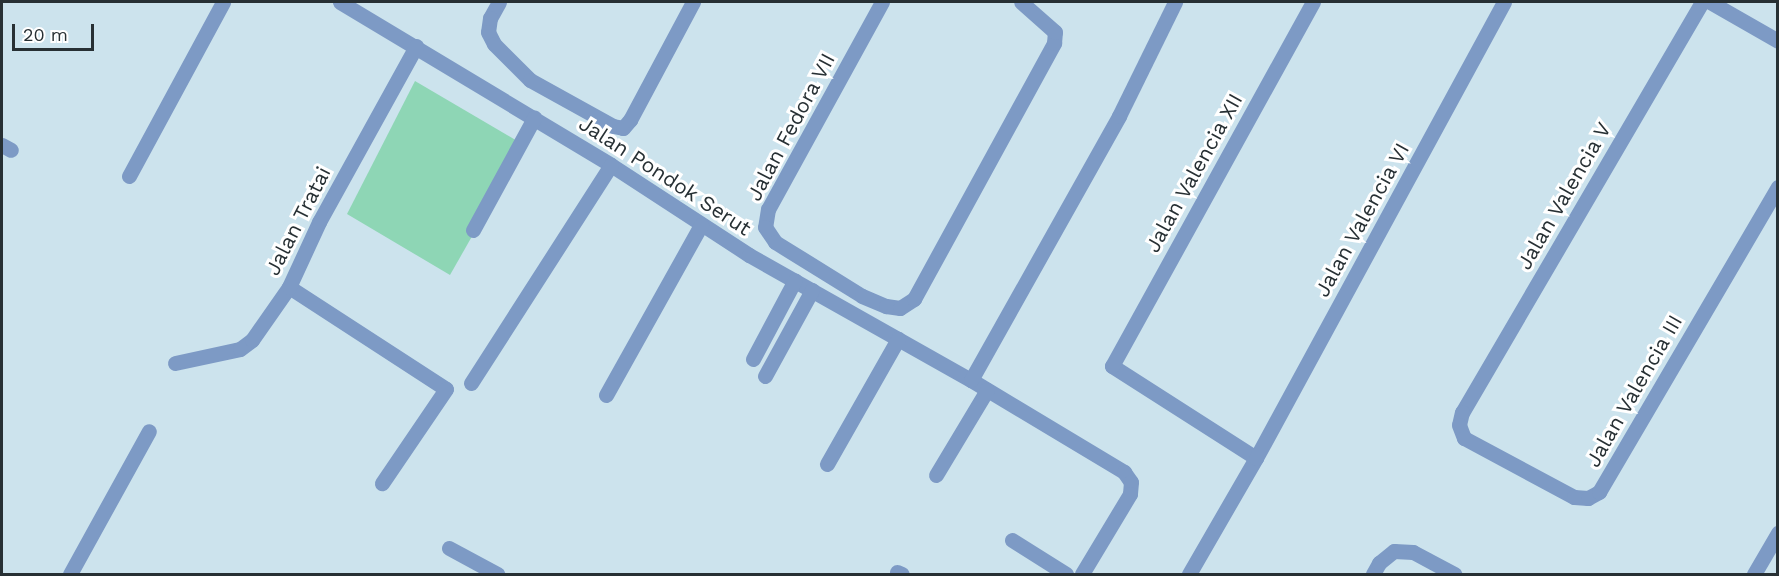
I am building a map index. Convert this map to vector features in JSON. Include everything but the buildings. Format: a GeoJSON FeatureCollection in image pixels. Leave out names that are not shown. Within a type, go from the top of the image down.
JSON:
{"type":"FeatureCollection","features":[{"type":"Feature","properties":{"kind":"street"},"geometry":{"type":"LineString","coordinates":[[129,176],[223,2]]}},
{"type":"Feature","properties":{"kind":"street","name":"Jalan Pondok Serut"},"geometry":{"type":"LineString","coordinates":[[340,2],[612,165],[701,225],[971,380],[1125,472],[1131,482],[1130,494],[1082,574]]}},
{"type":"Feature","properties":{"kind":"street"},"geometry":{"type":"LineString","coordinates":[[498,2],[490,18],[488,32],[494,44],[530,80],[613,126],[623,128],[630,120],[693,2]]}},
{"type":"Feature","properties":{"kind":"street","name":"Jalan Fedora VII"},"geometry":{"type":"LineString","coordinates":[[882,2],[768,209],[765,226],[775,242],[852,290],[886,306],[900,308],[914,299],[1054,42],[1055,32],[1021,2]]}},
{"type":"Feature","properties":{"kind":"street"},"geometry":{"type":"LineString","coordinates":[[971,380],[1119,116],[1175,2]]}},
{"type":"Feature","properties":{"kind":"street","name":"Jalan Valencia XII"},"geometry":{"type":"LineString","coordinates":[[1256,458],[1112,366],[1313,2]]}},
{"type":"Feature","properties":{"kind":"street","name":"Jalan Valencia VI"},"geometry":{"type":"LineString","coordinates":[[1189,574],[1256,458],[1504,2]]}},
{"type":"Feature","properties":{"kind":"street","name":"Jalan Valencia V"},"geometry":{"type":"LineString","coordinates":[[1462,412],[1702,2]]}},
{"type":"Feature","properties":{"kind":"street"},"geometry":{"type":"LineString","coordinates":[[1710,2],[1778,41]]}},
{"type":"Feature","properties":{"kind":"street","name":"Jalan Tratai"},"geometry":{"type":"LineString","coordinates":[[176,363],[240,350],[252,340],[289,287],[319,222],[416,46]]}},
{"type":"Feature","properties":{"kind":"street"},"geometry":{"type":"LineString","coordinates":[[473,230],[534,118]]}},
{"type":"Feature","properties":{"kind":"street"},"geometry":{"type":"LineString","coordinates":[[471,383],[612,165]]}},
{"type":"Feature","properties":{"kind":"street","name":"Jalan Valencia III"},"geometry":{"type":"LineString","coordinates":[[1462,412],[1459,425],[1464,438],[1574,497],[1588,498],[1599,492],[1778,187]]}},
{"type":"Feature","properties":{"kind":"street"},"geometry":{"type":"LineString","coordinates":[[606,395],[701,225]]}},
{"type":"Feature","properties":{"kind":"street"},"geometry":{"type":"LineString","coordinates":[[753,359],[795,280]]}},
{"type":"Feature","properties":{"kind":"street"},"geometry":{"type":"LineString","coordinates":[[289,287],[446,389],[382,483]]}},
{"type":"Feature","properties":{"kind":"street"},"geometry":{"type":"LineString","coordinates":[[765,376],[812,290]]}},
{"type":"Feature","properties":{"kind":"street"},"geometry":{"type":"LineString","coordinates":[[827,464],[898,339]]}},
{"type":"Feature","properties":{"kind":"street"},"geometry":{"type":"LineString","coordinates":[[936,475],[987,390]]}},
{"type":"Feature","properties":{"kind":"street"},"geometry":{"type":"LineString","coordinates":[[70,574],[149,431]]}},
{"type":"Feature","properties":{"kind":"street"},"geometry":{"type":"LineString","coordinates":[[1754,574],[1778,533]]}},
{"type":"Feature","properties":{"kind":"street"},"geometry":{"type":"LineString","coordinates":[[1012,540],[1066,574]]}},
{"type":"Feature","properties":{"kind":"street"},"geometry":{"type":"LineString","coordinates":[[449,548],[497,574]]}},
{"type":"Feature","properties":{"kind":"street"},"geometry":{"type":"LineString","coordinates":[[1372,574],[1379,563],[1394,551],[1413,552],[1454,574]]}},
{"type":"Feature","properties":{"kind":"green space"},"geometry":{"type":"Polygon","coordinates":[[[415,81],[524,145],[450,275],[347,214],[415,81]]]}}]}
